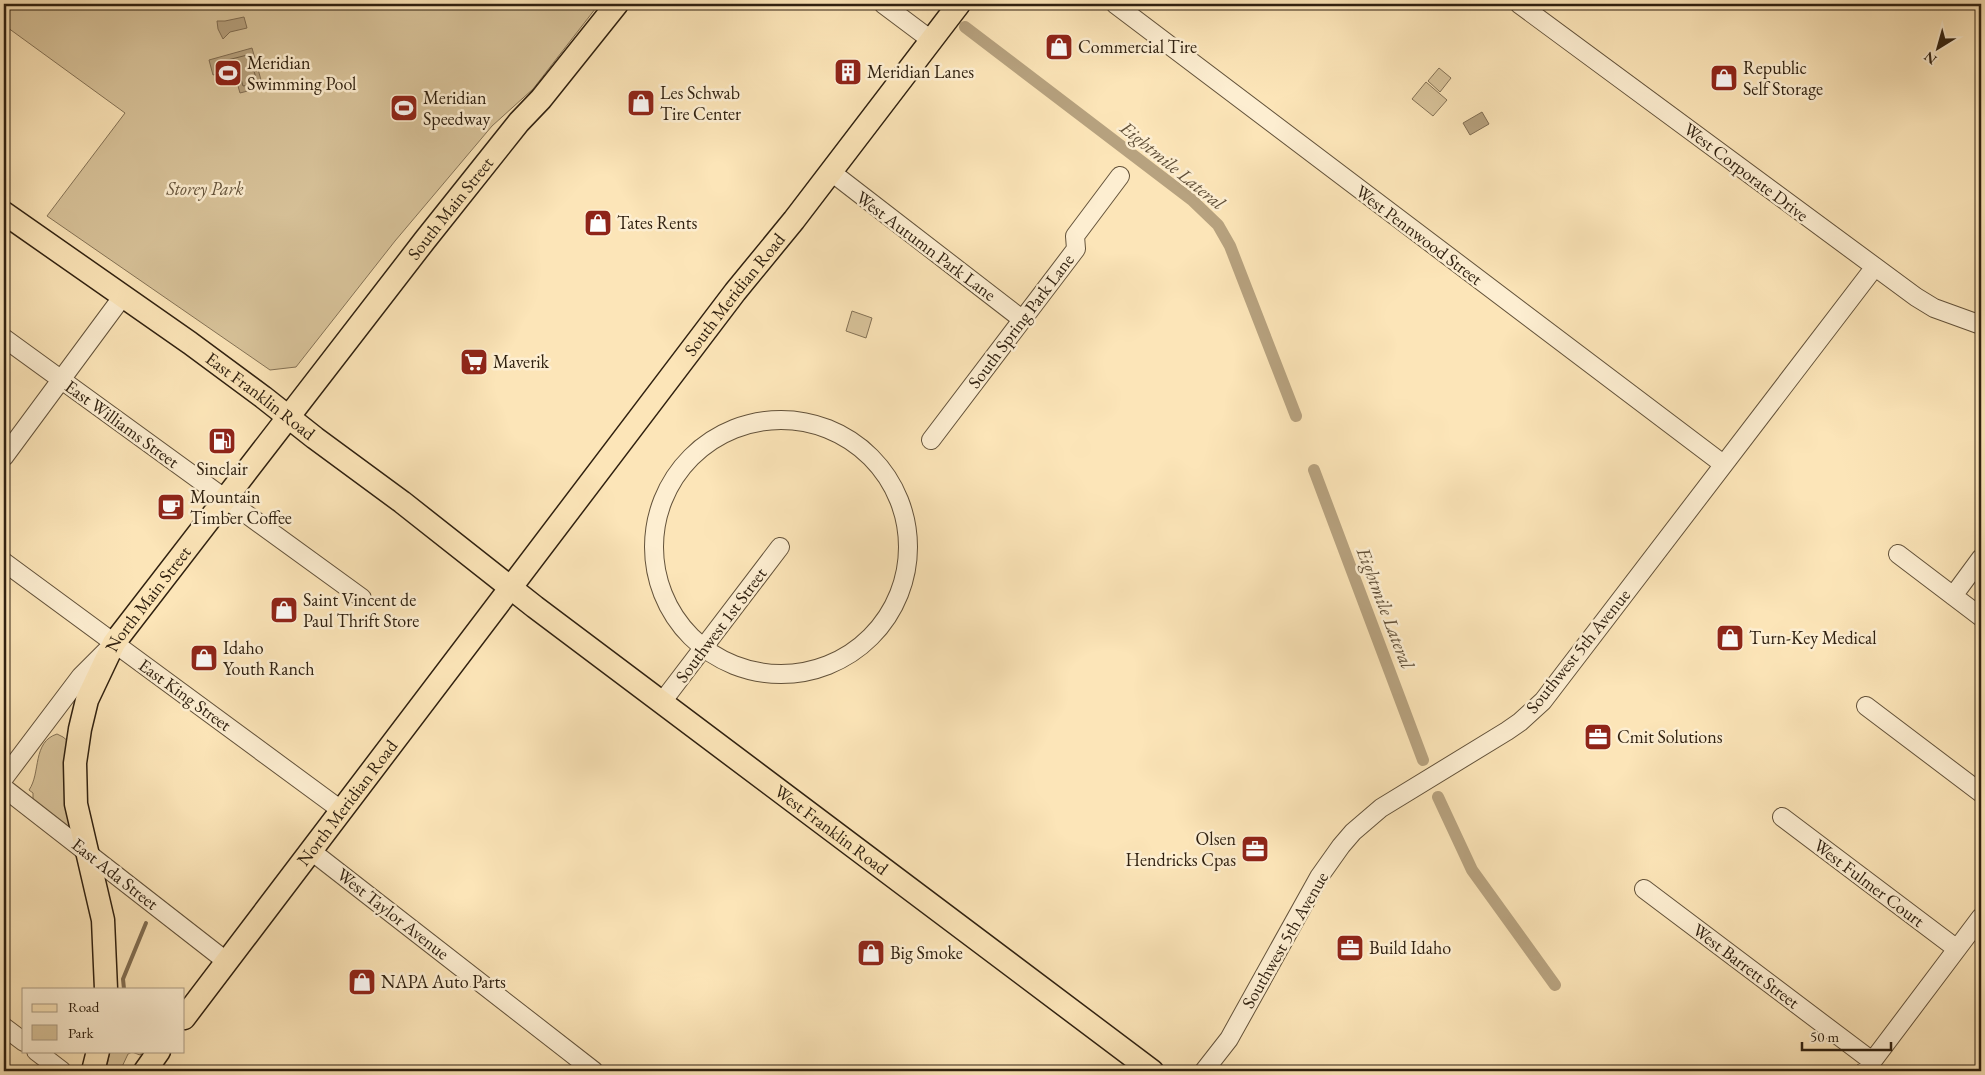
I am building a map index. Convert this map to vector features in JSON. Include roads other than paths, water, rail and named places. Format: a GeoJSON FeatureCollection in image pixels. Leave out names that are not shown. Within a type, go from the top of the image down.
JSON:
{"type":"FeatureCollection","features":[{"type":"Feature","properties":{"kind":"main road","name":"South Main Street"},"geometry":{"type":"LineString","coordinates":[[288,416],[519,122],[542,100],[617,4]]}},
{"type":"Feature","properties":{"kind":"main road","name":"South Meridian Road"},"geometry":{"type":"LineString","coordinates":[[511,587],[735,292],[794,220],[959,4]]}},
{"type":"Feature","properties":{"kind":"main road","name":"East Franklin Road"},"geometry":{"type":"LineString","coordinates":[[4,213],[205,354],[511,587]]}},
{"type":"Feature","properties":{"kind":"main road","name":"North Main Street"},"geometry":{"type":"LineString","coordinates":[[114,643],[288,416]]}},
{"type":"Feature","properties":{"kind":"main road","name":"West Franklin Road"},"geometry":{"type":"LineString","coordinates":[[511,587],[1152,1071]]}},
{"type":"Feature","properties":{"kind":"main road","name":"North Meridian Road"},"geometry":{"type":"LineString","coordinates":[[185,1017],[511,587]]}},
{"type":"Feature","properties":{"kind":"main road"},"geometry":{"type":"LineString","coordinates":[[106,988],[103,920],[76,804],[75,763],[87,700],[114,643]]}},
{"type":"Feature","properties":{"kind":"main road"},"geometry":{"type":"LineString","coordinates":[[93,1071],[98,1052]]}},
{"type":"Feature","properties":{"kind":"main road"},"geometry":{"type":"LineString","coordinates":[[145,1071],[158,1052]]}},
{"type":"Feature","properties":{"kind":"street"},"geometry":{"type":"LineString","coordinates":[[883,4],[931,40]]}},
{"type":"Feature","properties":{"kind":"street","name":"West Pennwood Street"},"geometry":{"type":"LineString","coordinates":[[1115,4],[1723,464]]}},
{"type":"Feature","properties":{"kind":"street","name":"West Corporate Drive"},"geometry":{"type":"LineString","coordinates":[[1519,4],[1874,268],[1934,308],[1981,325]]}},
{"type":"Feature","properties":{"kind":"street","name":"West Autumn Park Lane"},"geometry":{"type":"LineString","coordinates":[[830,171],[1023,320]]}},
{"type":"Feature","properties":{"kind":"street","name":"South Spring Park Lane"},"geometry":{"type":"LineString","coordinates":[[932,440],[1076,249],[1075,236],[1120,176]]}},
{"type":"Feature","properties":{"kind":"street","name":"Southwest 5th Avenue"},"geometry":{"type":"LineString","coordinates":[[1204,1071],[1228,1038],[1319,877],[1341,846],[1353,832],[1381,808],[1520,722],[1543,701],[1874,268]]}},
{"type":"Feature","properties":{"kind":"street"},"geometry":{"type":"LineString","coordinates":[[4,457],[123,296]]}},
{"type":"Feature","properties":{"kind":"street","name":"East Williams Street"},"geometry":{"type":"LineString","coordinates":[[4,338],[362,598]]}},
{"type":"Feature","properties":{"kind":"street"},"geometry":{"type":"LineString","coordinates":[[781,420],[818,425],[844,436],[867,453],[886,475],[899,500],[907,528],[908,557],[903,585],[891,612],[874,634],[852,653],[843,658],[826,666],[798,673],[769,674],[741,668],[703,647],[692,638],[674,616],[662,590],[655,563],[654,535],[660,508],[672,482],[689,459],[710,441],[735,428],[762,421],[781,420]]}},
{"type":"Feature","properties":{"kind":"street","name":"Southwest 1st Street"},"geometry":{"type":"LineString","coordinates":[[662,702],[780,547]]}},
{"type":"Feature","properties":{"kind":"street"},"geometry":{"type":"LineString","coordinates":[[1898,554],[1981,617]]}},
{"type":"Feature","properties":{"kind":"street"},"geometry":{"type":"LineString","coordinates":[[1953,596],[1981,558]]}},
{"type":"Feature","properties":{"kind":"street","name":"East King Street"},"geometry":{"type":"LineString","coordinates":[[4,562],[341,810]]}},
{"type":"Feature","properties":{"kind":"street","name":"North Main Street"},"geometry":{"type":"LineString","coordinates":[[4,778],[81,676],[114,643]]}},
{"type":"Feature","properties":{"kind":"street"},"geometry":{"type":"LineString","coordinates":[[1866,706],[1981,793]]}},
{"type":"Feature","properties":{"kind":"street","name":"East Ada Street"},"geometry":{"type":"LineString","coordinates":[[4,788],[226,961]]}},
{"type":"Feature","properties":{"kind":"street","name":"West Fulmer Court"},"geometry":{"type":"LineString","coordinates":[[1782,817],[1957,949]]}},
{"type":"Feature","properties":{"kind":"street","name":"West Taylor Avenue"},"geometry":{"type":"LineString","coordinates":[[310,850],[594,1071]]}},
{"type":"Feature","properties":{"kind":"street","name":"West Barrett Street"},"geometry":{"type":"LineString","coordinates":[[1644,889],[1869,1066]]}},
{"type":"Feature","properties":{"kind":"street"},"geometry":{"type":"LineString","coordinates":[[1869,1066],[1981,917]]}},
{"type":"Feature","properties":{"kind":"street"},"geometry":{"type":"LineString","coordinates":[[4,1027],[22,1040]]}},
{"type":"Feature","properties":{"kind":"street"},"geometry":{"type":"LineString","coordinates":[[37,1052],[62,1071]]}},
{"type":"Feature","properties":{"kind":"water"},"geometry":{"type":"Polygon","coordinates":[[[244,17],[247,28],[230,32],[223,39],[218,29],[217,21],[244,17]]]}},
{"type":"Feature","properties":{"kind":"water"},"geometry":{"type":"Polygon","coordinates":[[[252,48],[263,87],[240,93],[233,69],[213,75],[209,60],[252,48]]]}},
{"type":"Feature","properties":{"kind":"water"},"geometry":{"type":"Polygon","coordinates":[[[1482,112],[1489,124],[1470,135],[1463,123],[1482,112]]]}},
{"type":"Feature","properties":{"kind":"waterway","name":"Eightmile Lateral"},"geometry":{"type":"LineString","coordinates":[[965,27],[1192,200],[1218,225],[1230,246],[1296,416]]}},
{"type":"Feature","properties":{"kind":"waterway","name":"Eightmile Lateral"},"geometry":{"type":"LineString","coordinates":[[1314,470],[1423,760]]}},
{"type":"Feature","properties":{"kind":"waterway","name":"Eightmile Lateral"},"geometry":{"type":"LineString","coordinates":[[1438,797],[1472,870],[1555,985]]}},
{"type":"Feature","properties":{"kind":"waterway"},"geometry":{"type":"LineString","coordinates":[[124,988],[123,979],[146,923]]}},
{"type":"Feature","properties":{"kind":"place","name":"Commercial Tire"},"geometry":{"type":"Point","coordinates":[1059,47]}},
{"type":"Feature","properties":{"kind":"place","name":"Meridian Lanes"},"geometry":{"type":"Point","coordinates":[848,72]}},
{"type":"Feature","properties":{"kind":"place","name":"Meridian Swimming Pool"},"geometry":{"type":"Point","coordinates":[228,73]}},
{"type":"Feature","properties":{"kind":"place","name":"Republic Self Storage"},"geometry":{"type":"Point","coordinates":[1724,78]}},
{"type":"Feature","properties":{"kind":"place","name":"Les Schwab Tire Center"},"geometry":{"type":"Point","coordinates":[641,103]}},
{"type":"Feature","properties":{"kind":"place","name":"Meridian Speedway"},"geometry":{"type":"Point","coordinates":[404,108]}},
{"type":"Feature","properties":{"kind":"place","name":"Tates Rents"},"geometry":{"type":"Point","coordinates":[598,223]}},
{"type":"Feature","properties":{"kind":"place","name":"Maverik"},"geometry":{"type":"Point","coordinates":[474,362]}},
{"type":"Feature","properties":{"kind":"place","name":"Sinclair"},"geometry":{"type":"Point","coordinates":[222,441]}},
{"type":"Feature","properties":{"kind":"place","name":"Mountain Timber Coffee"},"geometry":{"type":"Point","coordinates":[171,507]}},
{"type":"Feature","properties":{"kind":"place","name":"Saint Vincent de Paul Thrift Store"},"geometry":{"type":"Point","coordinates":[284,610]}},
{"type":"Feature","properties":{"kind":"place","name":"Turn-Key Medical"},"geometry":{"type":"Point","coordinates":[1730,638]}},
{"type":"Feature","properties":{"kind":"place","name":"Idaho Youth Ranch"},"geometry":{"type":"Point","coordinates":[204,658]}},
{"type":"Feature","properties":{"kind":"place","name":"Cmit Solutions"},"geometry":{"type":"Point","coordinates":[1598,737]}},
{"type":"Feature","properties":{"kind":"place","name":"Olsen Hendricks Cpas"},"geometry":{"type":"Point","coordinates":[1255,849]}},
{"type":"Feature","properties":{"kind":"place","name":"Build Idaho"},"geometry":{"type":"Point","coordinates":[1350,948]}},
{"type":"Feature","properties":{"kind":"place","name":"Big Smoke"},"geometry":{"type":"Point","coordinates":[871,953]}},
{"type":"Feature","properties":{"kind":"place","name":"NAPA Auto Parts"},"geometry":{"type":"Point","coordinates":[362,982]}},
{"type":"Feature","properties":{"kind":"park label","name":"Storey Park"},"geometry":{"type":"Point","coordinates":[205,189]}}]}
